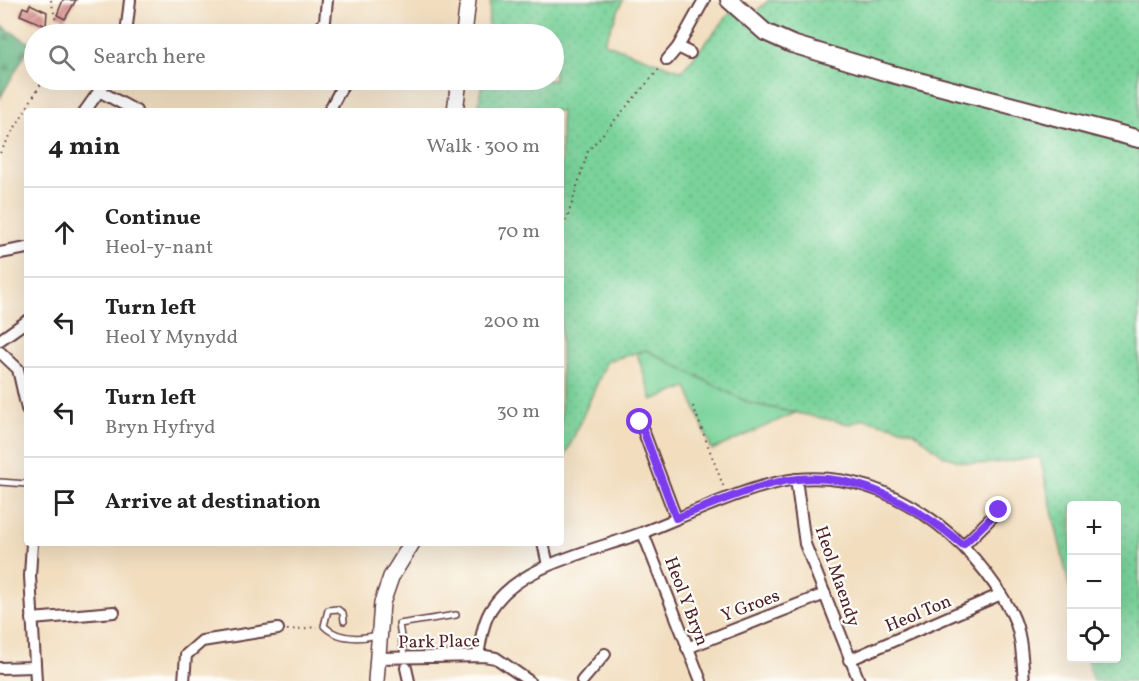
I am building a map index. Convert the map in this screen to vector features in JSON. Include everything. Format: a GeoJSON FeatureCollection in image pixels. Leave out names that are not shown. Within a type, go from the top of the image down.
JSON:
{"type":"FeatureCollection","features":[{"type":"Feature","properties":{"kind":"main road"},"geometry":{"type":"LineString","coordinates":[[729,0],[765,32],[792,44],[888,73],[1139,139]]}},
{"type":"Feature","properties":{"kind":"street"},"geometry":{"type":"LineString","coordinates":[[127,24],[130,0]]}},
{"type":"Feature","properties":{"kind":"street"},"geometry":{"type":"LineString","coordinates":[[323,24],[327,13],[327,0]]}},
{"type":"Feature","properties":{"kind":"street"},"geometry":{"type":"LineString","coordinates":[[465,24],[468,0]]}},
{"type":"Feature","properties":{"kind":"street"},"geometry":{"type":"LineString","coordinates":[[667,60],[678,47],[704,0]]}},
{"type":"Feature","properties":{"kind":"street"},"geometry":{"type":"LineString","coordinates":[[678,47],[690,53]]}},
{"type":"Feature","properties":{"kind":"street"},"geometry":{"type":"LineString","coordinates":[[330,108],[340,90]]}},
{"type":"Feature","properties":{"kind":"street"},"geometry":{"type":"LineString","coordinates":[[455,108],[458,90]]}},
{"type":"Feature","properties":{"kind":"street"},"geometry":{"type":"LineString","coordinates":[[88,108],[101,92],[130,108]]}},
{"type":"Feature","properties":{"kind":"street"},"geometry":{"type":"LineString","coordinates":[[0,253],[24,249]]}},
{"type":"Feature","properties":{"kind":"street"},"geometry":{"type":"LineString","coordinates":[[0,339],[24,323]]}},
{"type":"Feature","properties":{"kind":"street"},"geometry":{"type":"LineString","coordinates":[[0,352],[18,369],[24,396]]}},
{"type":"Feature","properties":{"kind":"street"},"geometry":{"type":"LineString","coordinates":[[640,422],[676,518]]}},
{"type":"Feature","properties":{"kind":"street"},"geometry":{"type":"LineString","coordinates":[[478,655],[484,627],[493,605],[532,572],[728,500],[796,479],[827,478],[866,487],[933,519],[963,545],[1012,615],[1019,635],[1024,681]]}},
{"type":"Feature","properties":{"kind":"street","name":"Heol Maendy"},"geometry":{"type":"LineString","coordinates":[[796,479],[806,543],[858,681]]}},
{"type":"Feature","properties":{"kind":"street"},"geometry":{"type":"LineString","coordinates":[[963,545],[999,510]]}},
{"type":"Feature","properties":{"kind":"street","name":"Heol Y Bryn"},"geometry":{"type":"LineString","coordinates":[[643,533],[701,681]]}},
{"type":"Feature","properties":{"kind":"street"},"geometry":{"type":"LineString","coordinates":[[32,546],[32,620],[36,681]]}},
{"type":"Feature","properties":{"kind":"street"},"geometry":{"type":"LineString","coordinates":[[376,681],[386,589],[410,546]]}},
{"type":"Feature","properties":{"kind":"street"},"geometry":{"type":"LineString","coordinates":[[544,546],[548,565]]}},
{"type":"Feature","properties":{"kind":"street","name":"Y Groes"},"geometry":{"type":"LineString","coordinates":[[687,648],[825,594]]}},
{"type":"Feature","properties":{"kind":"street","name":"Heol Ton"},"geometry":{"type":"LineString","coordinates":[[849,660],[999,595]]}},
{"type":"Feature","properties":{"kind":"street"},"geometry":{"type":"LineString","coordinates":[[32,620],[114,612]]}},
{"type":"Feature","properties":{"kind":"street"},"geometry":{"type":"LineString","coordinates":[[183,681],[186,655],[202,641],[278,629]]}},
{"type":"Feature","properties":{"kind":"street"},"geometry":{"type":"LineString","coordinates":[[582,681],[605,654]]}},
{"type":"Feature","properties":{"kind":"street","name":"Park Place"},"geometry":{"type":"LineString","coordinates":[[378,658],[478,655],[496,658],[529,681]]}},
{"type":"Feature","properties":{"kind":"street"},"geometry":{"type":"LineString","coordinates":[[0,668],[34,667]]}},
{"type":"Feature","properties":{"kind":"lane"},"geometry":{"type":"LineString","coordinates":[[0,482],[24,484]]}},
{"type":"Feature","properties":{"kind":"lane"},"geometry":{"type":"LineString","coordinates":[[344,621],[343,613],[337,609],[328,610],[324,626],[330,632],[346,637],[362,638],[380,635]]}},
{"type":"Feature","properties":{"kind":"lane"},"geometry":{"type":"LineString","coordinates":[[404,656],[399,624],[456,615]]}},
{"type":"Feature","properties":{"kind":"path"},"geometry":{"type":"LineString","coordinates":[[51,0],[57,24]]}},
{"type":"Feature","properties":{"kind":"path"},"geometry":{"type":"LineString","coordinates":[[564,222],[576,194],[588,151],[667,60]]}},
{"type":"Feature","properties":{"kind":"path"},"geometry":{"type":"LineString","coordinates":[[27,108],[37,90]]}},
{"type":"Feature","properties":{"kind":"path"},"geometry":{"type":"LineString","coordinates":[[0,153],[24,112]]}},
{"type":"Feature","properties":{"kind":"path"},"geometry":{"type":"LineString","coordinates":[[693,406],[728,500]]}},
{"type":"Feature","properties":{"kind":"path"},"geometry":{"type":"LineString","coordinates":[[278,629],[297,630],[324,626]]}},
{"type":"Feature","properties":{"kind":"green space"},"geometry":{"type":"Polygon","coordinates":[[[491,0],[623,0],[604,43],[682,71],[736,6],[749,18],[769,0],[1139,0],[1139,681],[1093,681],[1088,663],[1121,663],[1121,501],[1067,501],[1067,576],[1040,457],[985,464],[962,462],[944,456],[913,431],[864,419],[850,424],[749,403],[646,350],[607,361],[564,459],[564,108],[478,108],[481,90],[564,90],[564,24],[488,24],[491,0]]]}},
{"type":"Feature","properties":{"kind":"green space"},"geometry":{"type":"Polygon","coordinates":[[[0,25],[24,40],[24,56],[0,98],[0,25]]]}},
{"type":"Feature","properties":{"kind":"green space"},"geometry":{"type":"Polygon","coordinates":[[[646,350],[749,403],[795,413],[712,450],[687,387],[652,400],[637,353],[646,350]]]}},
{"type":"Feature","properties":{"kind":"building"},"geometry":{"type":"Polygon","coordinates":[[[63,0],[76,0],[65,19],[57,15],[63,0]]]}},
{"type":"Feature","properties":{"kind":"building"},"geometry":{"type":"Polygon","coordinates":[[[30,4],[47,12],[46,24],[20,15],[23,7],[28,9],[30,4]]]}},
{"type":"Feature","properties":{"kind":"route"},"geometry":{"type":"LineString","coordinates":[[640,422],[676,518],[750,492],[796,479],[827,478],[866,487],[898,500],[933,519],[963,545],[999,510]]}}]}
